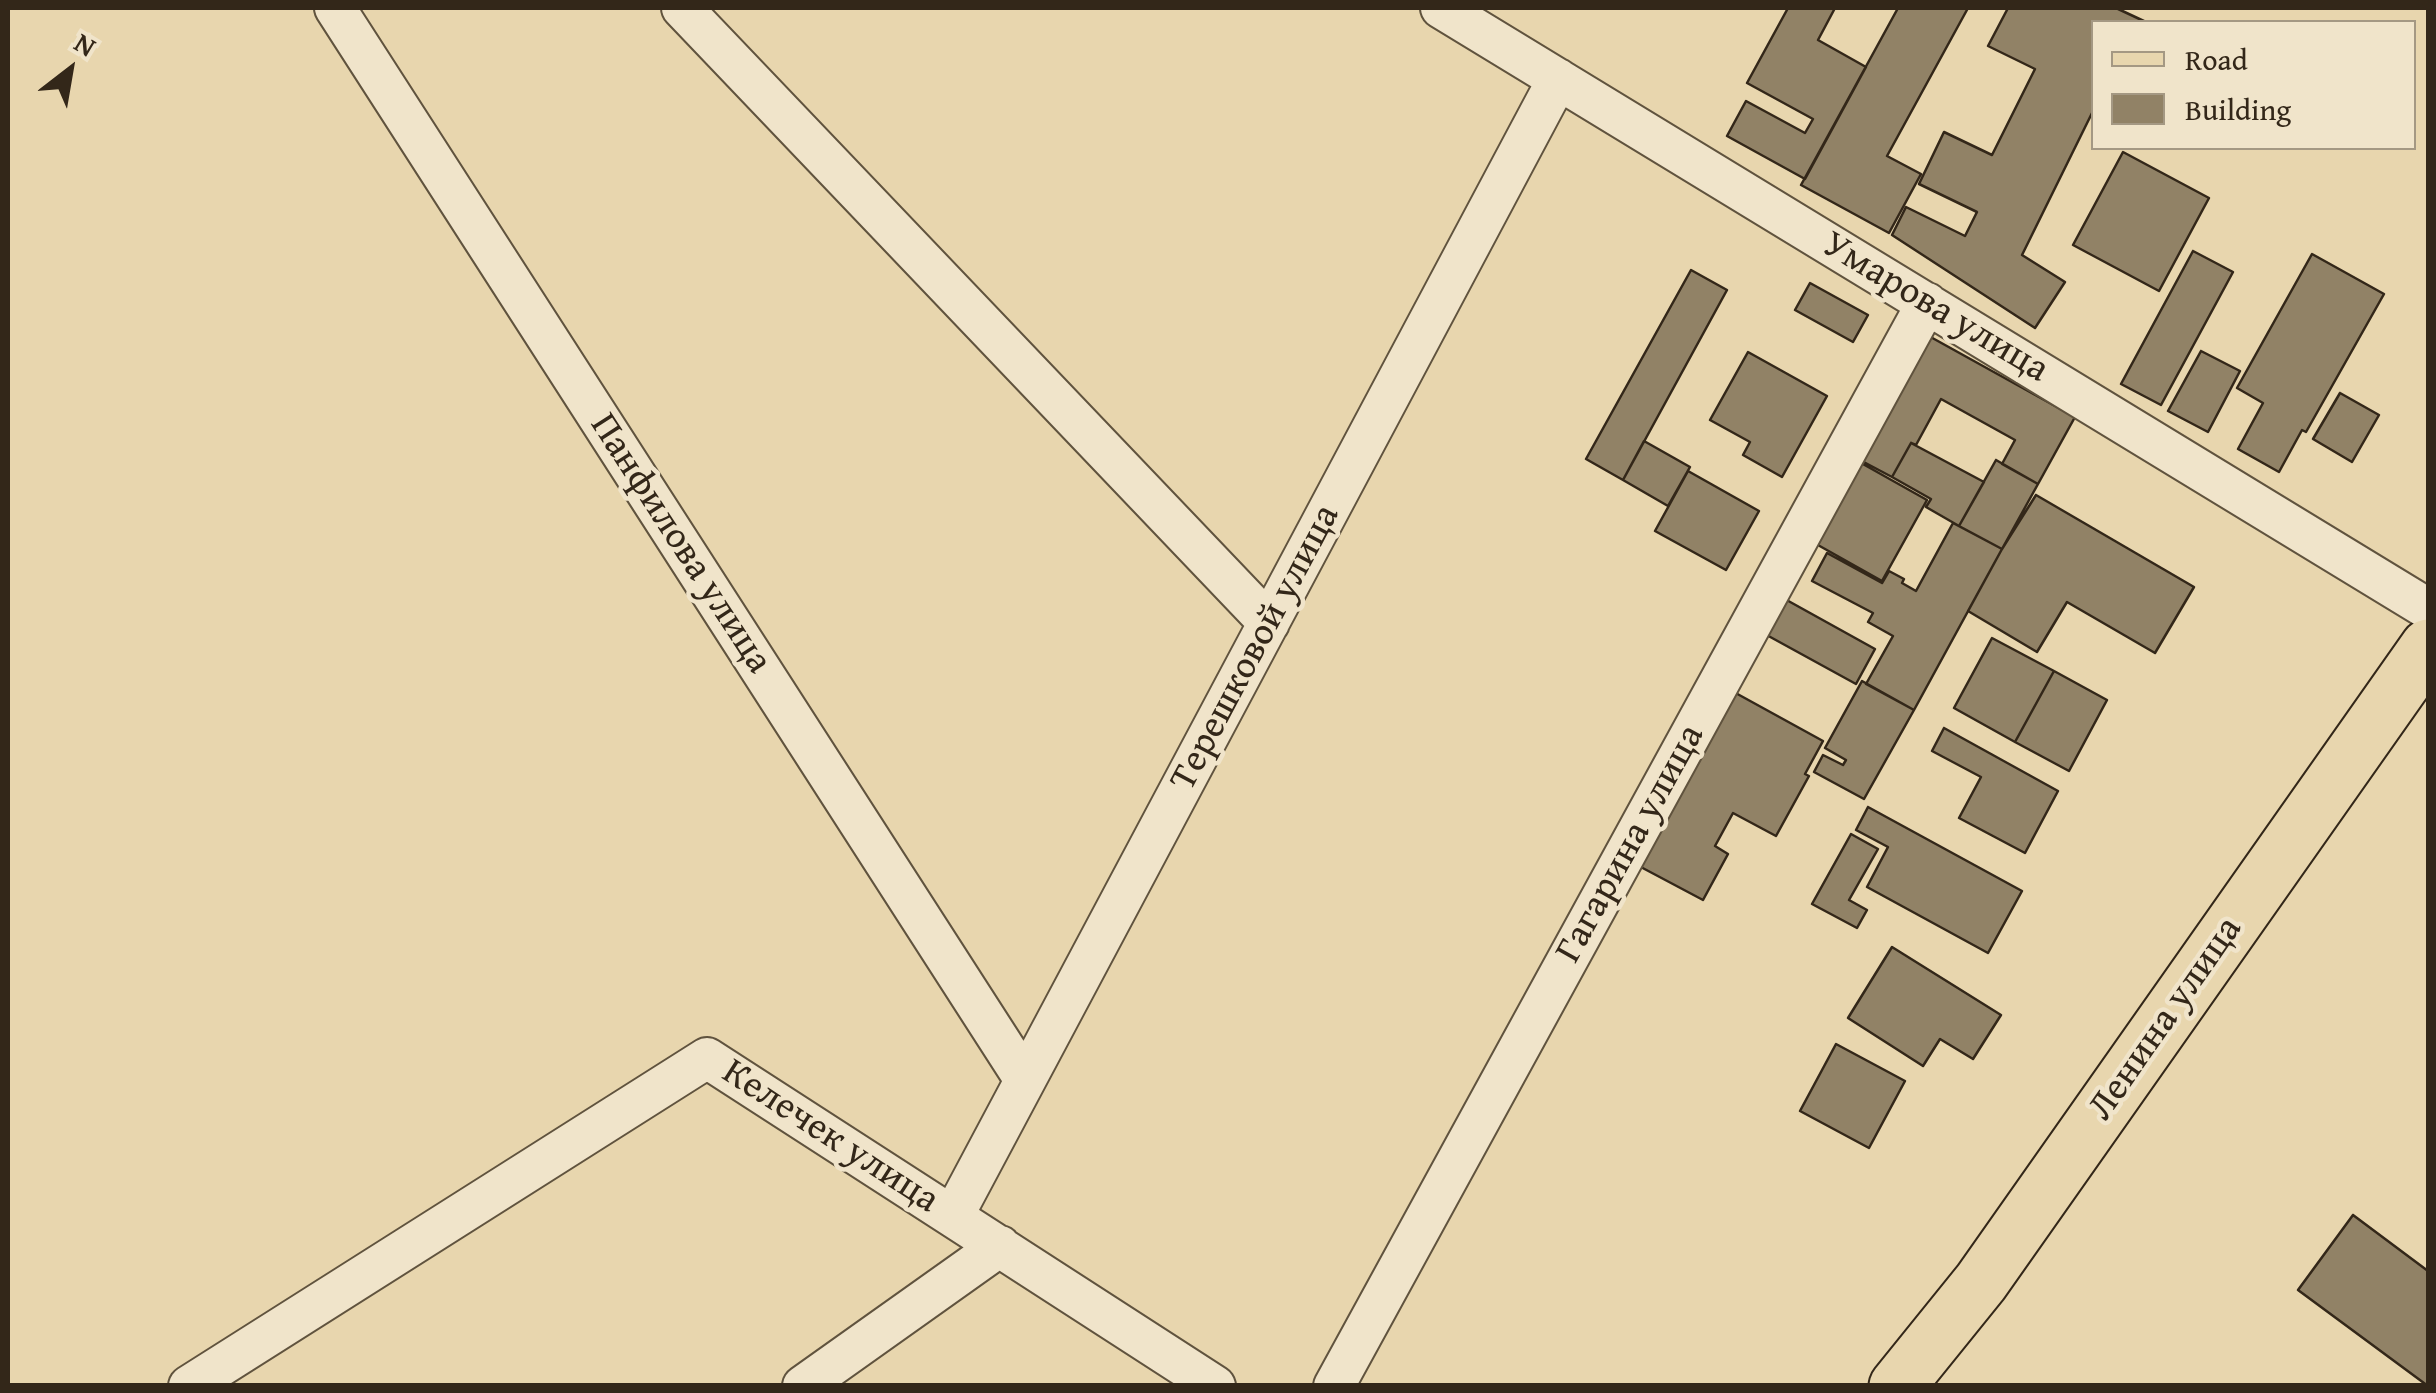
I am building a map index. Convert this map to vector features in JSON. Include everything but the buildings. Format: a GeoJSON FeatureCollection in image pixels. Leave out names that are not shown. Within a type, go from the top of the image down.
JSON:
{"type":"FeatureCollection","features":[{"type":"Feature","properties":{"kind":"main road","name":"Ленина улица"},"geometry":{"type":"LineString","coordinates":[[1898,1386],[1981,1282],[2428,647]]}},
{"type":"Feature","properties":{"kind":"street","name":"Панфилова улица"},"geometry":{"type":"LineString","coordinates":[[335,8],[1025,1080]]}},
{"type":"Feature","properties":{"kind":"street"},"geometry":{"type":"LineString","coordinates":[[682,8],[1269,622]]}},
{"type":"Feature","properties":{"kind":"street","name":"Умарова улица"},"geometry":{"type":"LineString","coordinates":[[1441,8],[2428,609]]}},
{"type":"Feature","properties":{"kind":"street","name":"Терешковой улица"},"geometry":{"type":"LineString","coordinates":[[953,1216],[1558,79]]}},
{"type":"Feature","properties":{"kind":"street","name":"Гагарина улица"},"geometry":{"type":"LineString","coordinates":[[1334,1386],[1927,303]]}},
{"type":"Feature","properties":{"kind":"street","name":"Келечек улица"},"geometry":{"type":"LineString","coordinates":[[189,1386],[706,1058],[1216,1386]]}},
{"type":"Feature","properties":{"kind":"street"},"geometry":{"type":"LineString","coordinates":[[804,1386],[1000,1246]]}}]}
